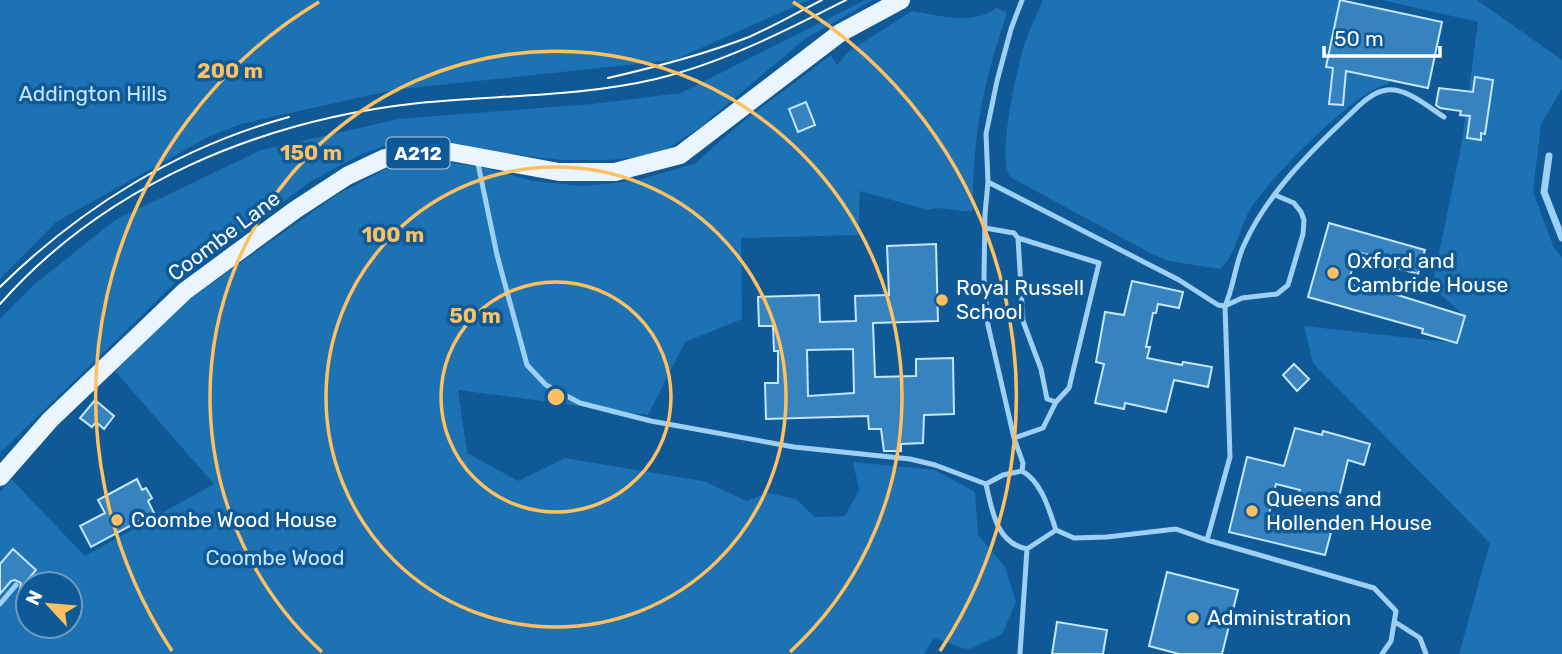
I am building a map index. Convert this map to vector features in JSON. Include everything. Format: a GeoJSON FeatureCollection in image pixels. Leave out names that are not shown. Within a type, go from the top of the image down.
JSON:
{"type":"FeatureCollection","features":[{"type":"Feature","properties":{"kind":"main road","name":"Coombe Lane"},"geometry":{"type":"LineString","coordinates":[[0,477],[50,420],[185,291],[346,176],[385,158],[443,152],[559,173],[615,172],[680,155],[840,33],[901,0]]}},
{"type":"Feature","properties":{"kind":"street"},"geometry":{"type":"LineString","coordinates":[[1549,156],[1544,192],[1562,238]]}},
{"type":"Feature","properties":{"kind":"lane"},"geometry":{"type":"LineString","coordinates":[[1022,0],[1011,29],[991,108],[986,145],[988,182],[984,277],[988,326],[1014,438],[1023,463],[1022,471]]}},
{"type":"Feature","properties":{"kind":"lane"},"geometry":{"type":"LineString","coordinates":[[1207,540],[1230,457],[1226,306],[1243,246],[1275,195],[1301,161],[1368,98],[1387,90],[1407,93],[1444,117]]}},
{"type":"Feature","properties":{"kind":"lane"},"geometry":{"type":"LineString","coordinates":[[476,156],[497,255],[527,365],[546,385],[580,403],[651,421],[794,447],[911,459],[986,484],[1003,475],[1022,471],[1028,474],[1046,501],[1056,530],[1074,538],[1176,529],[1374,588],[1396,611],[1391,641],[1382,654]]}},
{"type":"Feature","properties":{"kind":"lane"},"geometry":{"type":"LineString","coordinates":[[988,182],[1179,280],[1218,305],[1226,306],[1242,298],[1277,293],[1288,285],[1303,234],[1304,220],[1294,203],[1275,195]]}},
{"type":"Feature","properties":{"kind":"lane"},"geometry":{"type":"LineString","coordinates":[[985,228],[1013,233],[1018,238],[1099,263],[1069,388],[1056,402],[1043,428],[1014,438]]}},
{"type":"Feature","properties":{"kind":"lane"},"geometry":{"type":"LineString","coordinates":[[1018,238],[1023,321],[1041,369],[1048,400],[1056,402]]}},
{"type":"Feature","properties":{"kind":"lane"},"geometry":{"type":"LineString","coordinates":[[986,484],[997,527],[1018,547],[1027,549],[1056,530]]}},
{"type":"Feature","properties":{"kind":"lane"},"geometry":{"type":"LineString","coordinates":[[1020,654],[1027,549]]}},
{"type":"Feature","properties":{"kind":"lane"},"geometry":{"type":"LineString","coordinates":[[0,604],[14,588]]}},
{"type":"Feature","properties":{"kind":"lane"},"geometry":{"type":"LineString","coordinates":[[1395,622],[1420,638],[1426,654]]}},
{"type":"Feature","properties":{"kind":"green space","name":"Addington Hills"},"geometry":{"type":"Polygon","coordinates":[[[0,0],[809,0],[674,60],[393,90],[241,124],[208,137],[56,222],[0,279],[0,0]]]}},
{"type":"Feature","properties":{"kind":"green space"},"geometry":{"type":"Polygon","coordinates":[[[865,0],[873,0],[805,39],[699,128],[669,148],[640,157],[562,160],[393,143],[359,155],[310,182],[177,281],[0,453],[0,319],[35,284],[115,220],[261,150],[399,119],[592,104],[681,93],[865,0]]]}},
{"type":"Feature","properties":{"kind":"green space"},"geometry":{"type":"Polygon","coordinates":[[[1043,0],[1340,0],[1326,66],[1390,80],[1388,84],[1374,89],[1356,101],[1275,177],[1251,208],[1230,256],[1220,269],[1169,261],[1010,177],[1006,152],[1012,97],[1024,45],[1043,0]]]}},
{"type":"Feature","properties":{"kind":"green space"},"geometry":{"type":"Polygon","coordinates":[[[1382,0],[1477,0],[1562,60],[1562,89],[1541,124],[1533,192],[1554,248],[1562,257],[1562,654],[1459,654],[1490,543],[1313,363],[1304,326],[1456,343],[1465,316],[1432,287],[1462,142],[1478,22],[1382,0]]]}},
{"type":"Feature","properties":{"kind":"green space","name":"Coombe Wood"},"geometry":{"type":"Polygon","coordinates":[[[996,8],[1006,12],[980,112],[974,160],[973,211],[939,208],[928,210],[860,191],[858,235],[741,238],[742,319],[685,342],[648,415],[458,390],[467,453],[518,481],[565,458],[703,481],[747,501],[768,493],[796,499],[815,517],[845,516],[859,490],[853,462],[935,470],[975,492],[978,535],[1005,567],[1016,602],[1002,634],[968,650],[934,638],[924,654],[0,654],[0,492],[11,479],[85,556],[214,484],[115,371],[185,302],[338,194],[388,168],[437,161],[486,168],[533,181],[583,186],[634,181],[694,164],[741,123],[831,55],[837,65],[849,51],[912,11],[944,17],[977,17],[996,8]]]}},
{"type":"Feature","properties":{"kind":"building"},"geometry":{"type":"Polygon","coordinates":[[[1340,0],[1442,22],[1428,88],[1346,71],[1343,105],[1329,104],[1333,68],[1326,67],[1340,0]]]}},
{"type":"Feature","properties":{"kind":"building"},"geometry":{"type":"Polygon","coordinates":[[[1475,77],[1493,80],[1485,134],[1481,133],[1481,140],[1467,138],[1470,116],[1460,115],[1461,111],[1436,105],[1439,88],[1473,92],[1475,77]]]}},
{"type":"Feature","properties":{"kind":"building"},"geometry":{"type":"Polygon","coordinates":[[[806,102],[815,125],[798,132],[789,109],[806,102]]]}},
{"type":"Feature","properties":{"kind":"building","name":"Oxford and Cambride House"},"geometry":{"type":"Polygon","coordinates":[[[1329,223],[1425,250],[1418,274],[1390,266],[1391,264],[1380,261],[1381,258],[1357,252],[1348,284],[1371,290],[1372,287],[1465,316],[1457,343],[1422,333],[1423,329],[1308,297],[1329,223]]]}},
{"type":"Feature","properties":{"kind":"building"},"geometry":{"type":"Polygon","coordinates":[[[936,244],[938,321],[873,323],[875,377],[916,376],[916,359],[953,358],[954,414],[924,415],[923,443],[901,444],[901,451],[884,451],[881,429],[869,429],[868,416],[766,419],[765,383],[778,383],[778,351],[774,351],[773,326],[759,326],[758,297],[819,295],[820,322],[856,321],[855,296],[889,295],[887,246],[936,244]],[[853,349],[807,350],[808,396],[854,393],[853,349]]]}},
{"type":"Feature","properties":{"kind":"building"},"geometry":{"type":"Polygon","coordinates":[[[1132,281],[1183,292],[1179,308],[1158,304],[1156,313],[1153,313],[1146,347],[1150,347],[1147,358],[1182,365],[1183,362],[1212,367],[1208,387],[1174,380],[1166,412],[1125,403],[1124,409],[1095,403],[1104,364],[1096,362],[1105,312],[1124,315],[1132,281]]]}},
{"type":"Feature","properties":{"kind":"building"},"geometry":{"type":"Polygon","coordinates":[[[1294,364],[1309,379],[1297,391],[1283,375],[1294,364]]]}},
{"type":"Feature","properties":{"kind":"building"},"geometry":{"type":"Polygon","coordinates":[[[95,400],[114,416],[104,429],[96,422],[92,427],[80,418],[95,400]]]}},
{"type":"Feature","properties":{"kind":"building","name":"Queens and Hollenden House"},"geometry":{"type":"Polygon","coordinates":[[[1295,428],[1322,435],[1323,431],[1370,444],[1364,465],[1348,460],[1337,505],[1309,498],[1310,496],[1299,493],[1300,490],[1276,484],[1269,514],[1332,529],[1325,555],[1229,532],[1247,457],[1284,466],[1295,428]]]}},
{"type":"Feature","properties":{"kind":"building","name":"Coombe Wood House"},"geometry":{"type":"Polygon","coordinates":[[[137,479],[142,490],[146,488],[152,498],[148,501],[154,513],[91,547],[80,526],[105,513],[98,500],[137,479]]]}},
{"type":"Feature","properties":{"kind":"building"},"geometry":{"type":"Polygon","coordinates":[[[13,549],[36,570],[14,570],[14,580],[0,594],[0,564],[13,549]]]}},
{"type":"Feature","properties":{"kind":"building","name":"Administration"},"geometry":{"type":"Polygon","coordinates":[[[1167,572],[1238,590],[1222,654],[1179,654],[1149,646],[1167,572]]]}},
{"type":"Feature","properties":{"kind":"building"},"geometry":{"type":"Polygon","coordinates":[[[1057,622],[1107,630],[1103,654],[1052,654],[1057,622]]]}},
{"type":"Feature","properties":{"kind":"tram line"},"geometry":{"type":"LineString","coordinates":[[608,78],[732,43],[758,33],[822,0]]}},
{"type":"Feature","properties":{"kind":"tram line"},"geometry":{"type":"LineString","coordinates":[[0,304],[42,262],[88,224],[138,192],[190,165],[245,142],[360,112],[449,100],[598,89],[656,79],[729,55],[846,0]]}},
{"type":"Feature","properties":{"kind":"tram line"},"geometry":{"type":"LineString","coordinates":[[0,287],[64,231],[134,183],[209,145],[289,117]]}},
{"type":"Feature","properties":{"kind":"place","name":"Oxford and Cambride House"},"geometry":{"type":"Point","coordinates":[1333,273]}},
{"type":"Feature","properties":{"kind":"place","name":"Royal Russell School"},"geometry":{"type":"Point","coordinates":[942,300]}},
{"type":"Feature","properties":{"kind":"place","name":"Queens and Hollenden House"},"geometry":{"type":"Point","coordinates":[1252,511]}},
{"type":"Feature","properties":{"kind":"place","name":"Coombe Wood House"},"geometry":{"type":"Point","coordinates":[117,520]}},
{"type":"Feature","properties":{"kind":"place","name":"Administration"},"geometry":{"type":"Point","coordinates":[1193,618]}}]}
